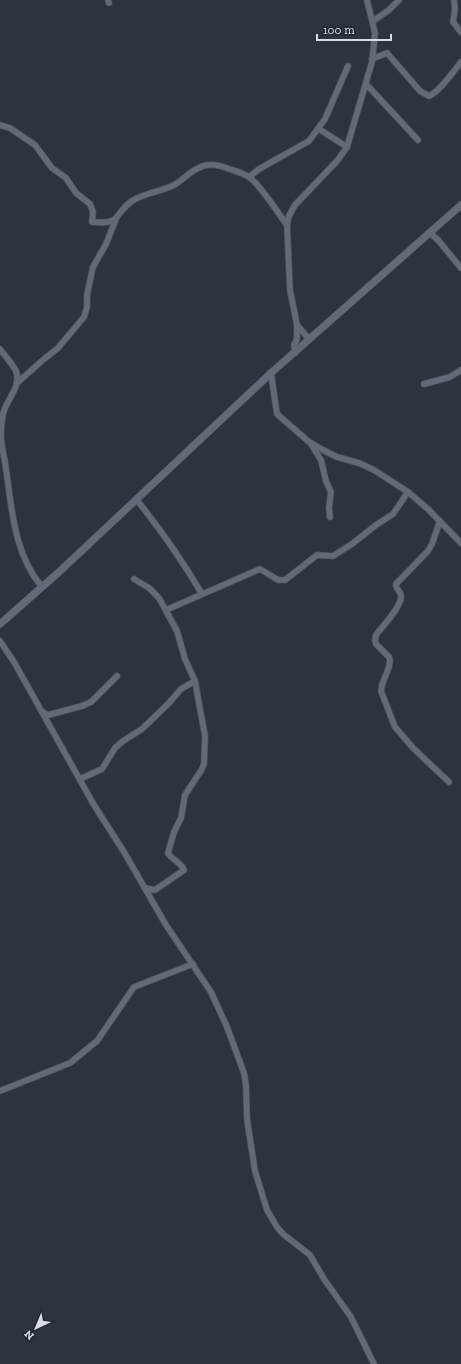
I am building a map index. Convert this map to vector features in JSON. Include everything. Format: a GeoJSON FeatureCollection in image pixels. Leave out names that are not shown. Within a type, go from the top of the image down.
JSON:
{"type":"FeatureCollection","features":[{"type":"Feature","properties":{"kind":"street"},"geometry":{"type":"LineString","coordinates":[[295,353],[294,346],[297,338],[297,325],[290,290],[287,225],[289,216],[295,205],[337,161],[347,147],[372,62],[375,33],[367,0]]}},
{"type":"Feature","properties":{"kind":"street"},"geometry":{"type":"LineString","coordinates":[[372,21],[389,10],[399,0]]}},
{"type":"Feature","properties":{"kind":"street"},"geometry":{"type":"LineString","coordinates":[[454,0],[453,22],[461,32]]}},
{"type":"Feature","properties":{"kind":"street"},"geometry":{"type":"LineString","coordinates":[[372,59],[387,53],[420,91],[429,96],[439,88],[461,62]]}},
{"type":"Feature","properties":{"kind":"street"},"geometry":{"type":"LineString","coordinates":[[249,177],[259,169],[309,141],[325,119],[348,66]]}},
{"type":"Feature","properties":{"kind":"street"},"geometry":{"type":"LineString","coordinates":[[366,84],[418,140]]}},
{"type":"Feature","properties":{"kind":"street"},"geometry":{"type":"LineString","coordinates":[[0,125],[10,128],[35,144],[52,168],[66,178],[76,192],[90,204],[93,212],[92,222],[103,223],[116,219]]}},
{"type":"Feature","properties":{"kind":"street"},"geometry":{"type":"LineString","coordinates":[[319,129],[347,147]]}},
{"type":"Feature","properties":{"kind":"street"},"geometry":{"type":"LineString","coordinates":[[17,383],[58,348],[84,317],[93,267],[106,244],[116,219],[130,203],[137,198],[174,185],[186,175],[205,165],[219,165],[249,177],[287,225]]}},
{"type":"Feature","properties":{"kind":"street"},"geometry":{"type":"LineString","coordinates":[[0,624],[42,587],[271,373],[461,205]]}},
{"type":"Feature","properties":{"kind":"street"},"geometry":{"type":"LineString","coordinates":[[430,233],[438,240],[461,268]]}},
{"type":"Feature","properties":{"kind":"street"},"geometry":{"type":"LineString","coordinates":[[297,325],[309,339]]}},
{"type":"Feature","properties":{"kind":"street"},"geometry":{"type":"LineString","coordinates":[[0,349],[16,371],[18,379],[5,409],[2,429],[2,442],[15,532],[32,576],[42,587]]}},
{"type":"Feature","properties":{"kind":"street"},"geometry":{"type":"LineString","coordinates":[[424,384],[450,377],[461,370]]}},
{"type":"Feature","properties":{"kind":"street"},"geometry":{"type":"LineString","coordinates":[[271,373],[277,414],[310,442],[321,449],[337,457],[359,463],[374,470],[408,492],[428,509],[461,543]]}},
{"type":"Feature","properties":{"kind":"street"},"geometry":{"type":"LineString","coordinates":[[310,442],[321,460],[326,481],[331,492],[329,508],[330,517]]}},
{"type":"Feature","properties":{"kind":"street"},"geometry":{"type":"LineString","coordinates":[[166,610],[260,569],[278,580],[285,580],[316,555],[333,556],[352,544],[393,514],[408,492]]}},
{"type":"Feature","properties":{"kind":"street"},"geometry":{"type":"LineString","coordinates":[[136,499],[160,528],[182,560],[202,594]]}},
{"type":"Feature","properties":{"kind":"street"},"geometry":{"type":"LineString","coordinates":[[440,521],[428,551],[396,584],[401,596],[400,599],[396,609],[376,635],[375,640],[376,644],[389,657],[390,660],[381,692],[395,727],[413,748],[449,782]]}},
{"type":"Feature","properties":{"kind":"street"},"geometry":{"type":"LineString","coordinates":[[134,578],[149,588],[160,598],[177,631],[185,658],[195,681],[205,736],[204,764],[199,775],[185,795],[181,818],[174,832],[168,852],[170,856],[183,867],[184,870],[155,890],[145,888]]}},
{"type":"Feature","properties":{"kind":"street"},"geometry":{"type":"LineString","coordinates":[[0,640],[14,662],[94,805],[145,888],[166,926],[211,992],[240,1061],[246,1086],[247,1119],[255,1171],[267,1210],[283,1234],[310,1255],[324,1279],[351,1317],[374,1364]]}},
{"type":"Feature","properties":{"kind":"street"},"geometry":{"type":"LineString","coordinates":[[41,710],[47,715],[82,706],[91,702],[117,676]]}},
{"type":"Feature","properties":{"kind":"street"},"geometry":{"type":"LineString","coordinates":[[80,779],[102,768],[115,748],[142,729],[181,689],[195,681]]}},
{"type":"Feature","properties":{"kind":"street"},"geometry":{"type":"LineString","coordinates":[[0,1091],[70,1063],[97,1041],[134,987],[193,964]]}}]}
